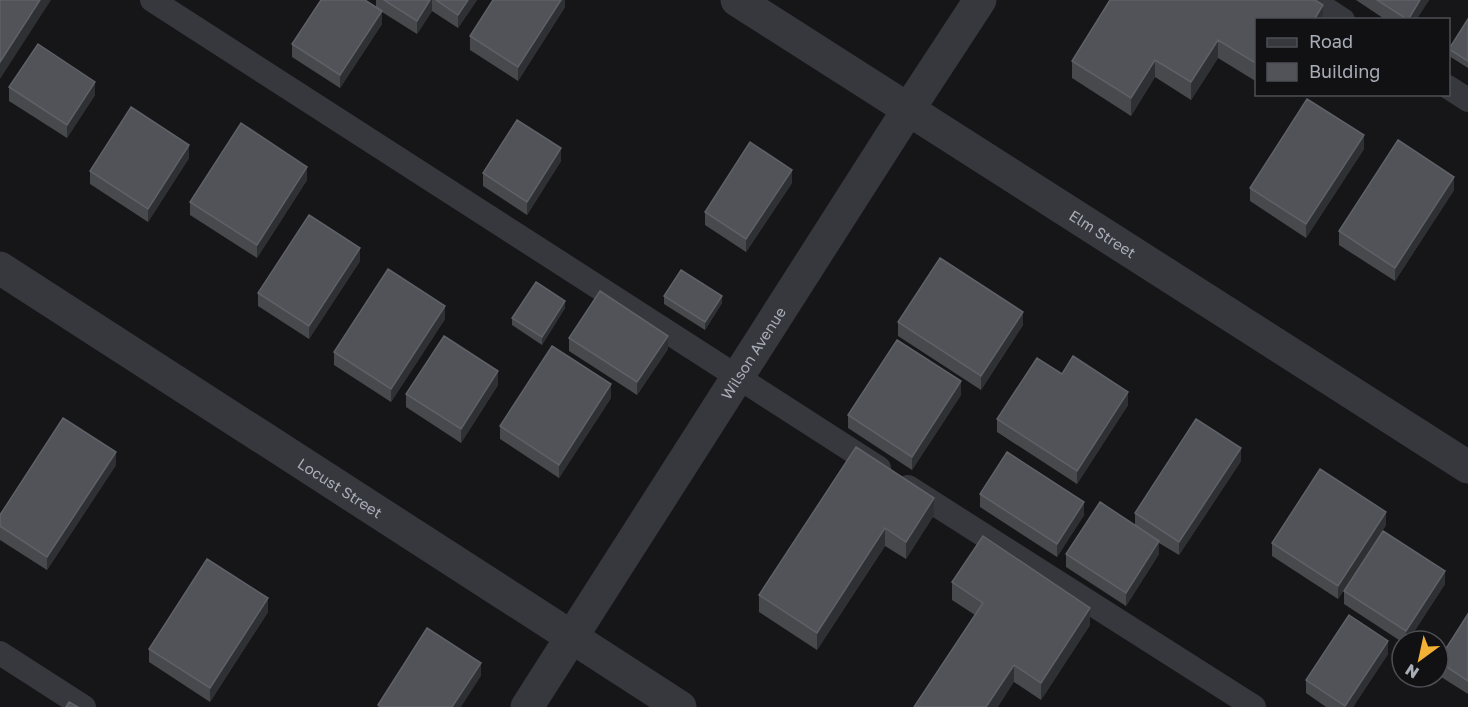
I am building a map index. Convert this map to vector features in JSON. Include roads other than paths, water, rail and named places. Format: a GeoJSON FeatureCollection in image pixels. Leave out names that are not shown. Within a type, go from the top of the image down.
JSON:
{"type":"FeatureCollection","features":[{"type":"Feature","properties":{"kind":"street","name":"Elm Street"},"geometry":{"type":"LineString","coordinates":[[737,0],[1468,467]]}},
{"type":"Feature","properties":{"kind":"street","name":"Wilson Avenue"},"geometry":{"type":"LineString","coordinates":[[527,707],[980,0]]}},
{"type":"Feature","properties":{"kind":"street","name":"Locust Street"},"geometry":{"type":"LineString","coordinates":[[0,268],[680,707]]}},
{"type":"Feature","properties":{"kind":"lane"},"geometry":{"type":"LineString","coordinates":[[152,0],[737,378],[1254,707]]}},
{"type":"Feature","properties":{"kind":"lane"},"geometry":{"type":"LineString","coordinates":[[1312,0],[1340,18]]}},
{"type":"Feature","properties":{"kind":"lane"},"geometry":{"type":"LineString","coordinates":[[1450,88],[1468,100]]}},
{"type":"Feature","properties":{"kind":"lane"},"geometry":{"type":"LineString","coordinates":[[0,653],[84,707]]}}]}
